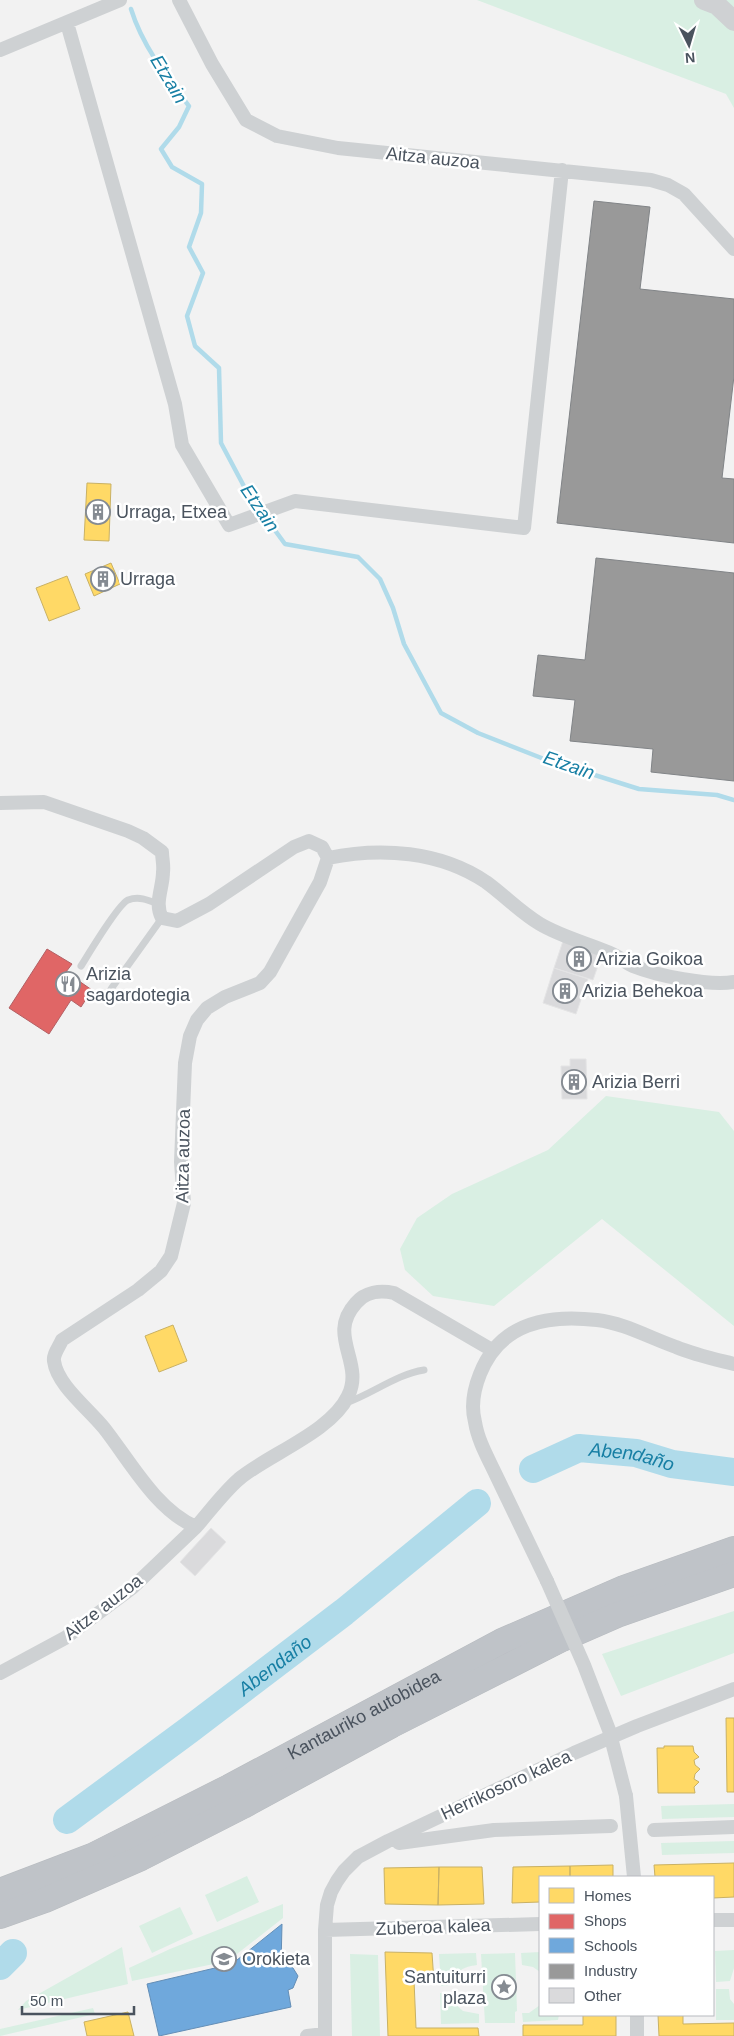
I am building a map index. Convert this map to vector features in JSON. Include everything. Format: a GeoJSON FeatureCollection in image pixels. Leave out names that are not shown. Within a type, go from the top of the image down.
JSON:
{"type":"FeatureCollection","features":[{"type":"Feature","properties":{"kind":"highway","name":"Kantauriko autobidea"},"geometry":{"type":"LineString","coordinates":[[0,1891],[92,1856],[229,1787],[502,1641],[624,1588],[734,1549]]}},
{"type":"Feature","properties":{"kind":"highway","name":"Kantauriko autobidea"},"geometry":{"type":"LineString","coordinates":[[0,1916],[45,1900],[141,1858],[243,1806],[392,1725],[554,1643],[617,1616],[734,1574]]}},
{"type":"Feature","properties":{"kind":"street"},"geometry":{"type":"LineString","coordinates":[[0,50],[120,0]]}},
{"type":"Feature","properties":{"kind":"street","name":"Aitza auzoa"},"geometry":{"type":"LineString","coordinates":[[180,0],[212,64],[246,120],[277,136],[338,148],[651,180],[668,185],[684,194],[734,249]]}},
{"type":"Feature","properties":{"kind":"street"},"geometry":{"type":"LineString","coordinates":[[704,0],[717,5],[734,21]]}},
{"type":"Feature","properties":{"kind":"street"},"geometry":{"type":"LineString","coordinates":[[67,23],[174,404],[182,444],[228,525],[295,501],[524,528],[562,170]]}},
{"type":"Feature","properties":{"kind":"street"},"geometry":{"type":"LineString","coordinates":[[0,803],[44,802],[143,838],[162,852],[163,872],[158,904],[162,918],[177,921],[185,917],[209,904],[294,847],[309,841],[322,847],[328,858],[346,854],[391,852],[425,855],[455,866],[485,881],[554,932],[611,953],[633,966],[692,980],[734,982]]}},
{"type":"Feature","properties":{"kind":"street","name":"Aitza auzoa"},"geometry":{"type":"LineString","coordinates":[[196,1527],[180,1520],[144,1482],[104,1428],[61,1379],[54,1361],[55,1352],[62,1340],[138,1290],[161,1271],[171,1256],[184,1203],[181,1162],[185,1063],[190,1036],[197,1020],[207,1008],[225,997],[260,983],[270,972],[320,882],[328,858]]}},
{"type":"Feature","properties":{"kind":"street"},"geometry":{"type":"LineString","coordinates":[[196,1527],[240,1478],[323,1424],[343,1404],[351,1389],[352,1372],[344,1338],[344,1321],[352,1306],[365,1295],[385,1291],[394,1293],[492,1350]]}},
{"type":"Feature","properties":{"kind":"street"},"geometry":{"type":"LineString","coordinates":[[634,1876],[626,1796],[609,1730],[584,1665],[547,1581],[484,1449],[474,1421],[473,1408],[478,1380],[492,1350],[502,1339],[518,1329],[534,1323],[554,1320],[581,1319],[614,1324],[678,1348],[734,1364]]}},
{"type":"Feature","properties":{"kind":"street","name":"Aitze auzoa"},"geometry":{"type":"LineString","coordinates":[[0,1673],[65,1638],[132,1588],[196,1527]]}},
{"type":"Feature","properties":{"kind":"street","name":"Herrikosoro kalea"},"geometry":{"type":"LineString","coordinates":[[325,2035],[325,1930],[327,1905],[331,1892],[344,1871],[368,1851],[587,1748],[646,1722],[734,1689]]}},
{"type":"Feature","properties":{"kind":"street"},"geometry":{"type":"LineString","coordinates":[[399,1843],[494,1830],[612,1826]]}},
{"type":"Feature","properties":{"kind":"street"},"geometry":{"type":"LineString","coordinates":[[654,1830],[734,1827]]}},
{"type":"Feature","properties":{"kind":"street"},"geometry":{"type":"LineString","coordinates":[[714,1920],[734,1920]]}},
{"type":"Feature","properties":{"kind":"street","name":"Zuberoa kalea"},"geometry":{"type":"LineString","coordinates":[[325,1930],[539,1924]]}},
{"type":"Feature","properties":{"kind":"street"},"geometry":{"type":"LineString","coordinates":[[637,2016],[637,2036]]}},
{"type":"Feature","properties":{"kind":"street"},"geometry":{"type":"LineString","coordinates":[[307,2036],[325,2035]]}},
{"type":"Feature","properties":{"kind":"lane"},"geometry":{"type":"LineString","coordinates":[[81,966],[126,900],[140,898],[158,904]]}},
{"type":"Feature","properties":{"kind":"lane"},"geometry":{"type":"LineString","coordinates":[[111,989],[162,918]]}},
{"type":"Feature","properties":{"kind":"lane"},"geometry":{"type":"LineString","coordinates":[[343,1404],[366,1396],[413,1372],[424,1370]]}},
{"type":"Feature","properties":{"kind":"green space"},"geometry":{"type":"Polygon","coordinates":[[[477,0],[734,0],[734,108],[726,94],[477,0]]]}},
{"type":"Feature","properties":{"kind":"green space"},"geometry":{"type":"Polygon","coordinates":[[[606,1096],[719,1112],[734,1131],[734,1326],[602,1219],[494,1306],[433,1296],[405,1270],[400,1249],[417,1218],[452,1194],[548,1150],[606,1096]]]}},
{"type":"Feature","properties":{"kind":"green space"},"geometry":{"type":"Polygon","coordinates":[[[734,1611],[734,1653],[621,1696],[602,1654],[734,1611]]]}},
{"type":"Feature","properties":{"kind":"green space"},"geometry":{"type":"Polygon","coordinates":[[[734,1804],[734,1817],[662,1819],[661,1806],[734,1804]]]}},
{"type":"Feature","properties":{"kind":"green space"},"geometry":{"type":"Polygon","coordinates":[[[734,1841],[734,1853],[662,1855],[661,1843],[734,1841]]]}},
{"type":"Feature","properties":{"kind":"green space"},"geometry":{"type":"Polygon","coordinates":[[[247,1876],[259,1902],[217,1922],[205,1895],[247,1876]]]}},
{"type":"Feature","properties":{"kind":"green space"},"geometry":{"type":"Polygon","coordinates":[[[283,1904],[283,1918],[228,1961],[132,1981],[129,1968],[170,1949],[283,1904]]]}},
{"type":"Feature","properties":{"kind":"green space"},"geometry":{"type":"Polygon","coordinates":[[[180,1907],[193,1934],[152,1953],[139,1926],[180,1907]]]}},
{"type":"Feature","properties":{"kind":"green space"},"geometry":{"type":"Polygon","coordinates":[[[122,1947],[128,1984],[18,2010],[26,2001],[122,1947]]]}},
{"type":"Feature","properties":{"kind":"green space"},"geometry":{"type":"Polygon","coordinates":[[[734,1950],[734,1968],[730,1981],[716,1982],[715,1951],[734,1950]]]}},
{"type":"Feature","properties":{"kind":"green space"},"geometry":{"type":"Polygon","coordinates":[[[539,1952],[539,1971],[533,1967],[522,1965],[521,1953],[539,1952]]]}},
{"type":"Feature","properties":{"kind":"green space"},"geometry":{"type":"Polygon","coordinates":[[[476,1953],[477,1965],[461,1970],[456,1976],[454,1985],[441,1986],[439,1954],[476,1953]]]}},
{"type":"Feature","properties":{"kind":"green space"},"geometry":{"type":"Polygon","coordinates":[[[515,1953],[517,2011],[515,2012],[515,2023],[485,2023],[481,1954],[515,1953]]]}},
{"type":"Feature","properties":{"kind":"green space"},"geometry":{"type":"Polygon","coordinates":[[[350,1954],[378,1955],[380,2036],[352,2036],[350,1954]]]}},
{"type":"Feature","properties":{"kind":"green space"},"geometry":{"type":"Polygon","coordinates":[[[716,1989],[729,1989],[730,1999],[734,2004],[734,2020],[716,2020],[716,1989]]]}},
{"type":"Feature","properties":{"kind":"green space"},"geometry":{"type":"Polygon","coordinates":[[[440,1993],[453,1993],[454,2003],[463,2011],[479,2014],[479,2023],[441,2024],[440,1993]]]}},
{"type":"Feature","properties":{"kind":"green space"},"geometry":{"type":"Polygon","coordinates":[[[539,2006],[539,2016],[559,2016],[558,2020],[523,2022],[522,2013],[529,2013],[539,2006]]]}},
{"type":"Feature","properties":{"kind":"green space"},"geometry":{"type":"Polygon","coordinates":[[[93,2008],[95,2014],[0,2036],[0,2029],[93,2008]]]}},
{"type":"Feature","properties":{"kind":"building: Homes","name":"Urraga, Etxea"},"geometry":{"type":"Polygon","coordinates":[[[87,483],[111,484],[109,541],[84,540],[87,483]]]}},
{"type":"Feature","properties":{"kind":"building: Homes","name":"Urraga"},"geometry":{"type":"Polygon","coordinates":[[[111,563],[120,584],[94,596],[85,574],[111,563]]]}},
{"type":"Feature","properties":{"kind":"building: Homes"},"geometry":{"type":"Polygon","coordinates":[[[67,576],[80,609],[49,621],[36,588],[67,576]]]}},
{"type":"Feature","properties":{"kind":"building: Homes"},"geometry":{"type":"Polygon","coordinates":[[[173,1325],[187,1361],[159,1372],[145,1336],[173,1325]]]}},
{"type":"Feature","properties":{"kind":"building: Homes"},"geometry":{"type":"Polygon","coordinates":[[[726,1718],[734,1718],[734,1792],[727,1792],[726,1718]]]}},
{"type":"Feature","properties":{"kind":"building: Homes"},"geometry":{"type":"Polygon","coordinates":[[[664,1746],[693,1746],[694,1752],[699,1757],[694,1760],[695,1765],[700,1769],[695,1774],[694,1779],[699,1782],[694,1787],[695,1793],[658,1793],[657,1748],[664,1748],[664,1746]]]}},
{"type":"Feature","properties":{"kind":"building: Homes"},"geometry":{"type":"Polygon","coordinates":[[[734,1863],[734,1897],[714,1898],[714,1876],[655,1876],[654,1865],[734,1863]]]}},
{"type":"Feature","properties":{"kind":"building: Homes"},"geometry":{"type":"Polygon","coordinates":[[[613,1865],[613,1876],[570,1876],[570,1866],[613,1865]]]}},
{"type":"Feature","properties":{"kind":"building: Homes"},"geometry":{"type":"Polygon","coordinates":[[[570,1866],[570,1876],[539,1876],[539,1902],[512,1903],[513,1867],[570,1866]]]}},
{"type":"Feature","properties":{"kind":"building: Homes"},"geometry":{"type":"Polygon","coordinates":[[[439,1867],[482,1867],[484,1904],[438,1905],[439,1867]]]}},
{"type":"Feature","properties":{"kind":"building: Homes"},"geometry":{"type":"Polygon","coordinates":[[[439,1867],[438,1905],[385,1904],[384,1868],[439,1867]]]}},
{"type":"Feature","properties":{"kind":"building: Homes"},"geometry":{"type":"Polygon","coordinates":[[[385,1952],[432,1953],[434,1982],[414,1980],[416,2028],[478,2028],[479,2036],[388,2036],[385,1952]]]}},
{"type":"Feature","properties":{"kind":"building: Homes"},"geometry":{"type":"Polygon","coordinates":[[[128,2012],[134,2036],[87,2036],[84,2022],[128,2012]]]}},
{"type":"Feature","properties":{"kind":"building: Homes"},"geometry":{"type":"Polygon","coordinates":[[[583,2016],[616,2016],[616,2036],[523,2036],[523,2025],[583,2025],[583,2016]]]}},
{"type":"Feature","properties":{"kind":"building: Homes"},"geometry":{"type":"Polygon","coordinates":[[[658,2016],[683,2016],[683,2024],[734,2023],[734,2036],[659,2036],[658,2016]]]}},
{"type":"Feature","properties":{"kind":"building: Shops"},"geometry":{"type":"Polygon","coordinates":[[[47,949],[72,964],[66,972],[92,990],[81,1007],[71,1000],[49,1034],[9,1008],[47,949]]]}},
{"type":"Feature","properties":{"kind":"building: Schools"},"geometry":{"type":"Polygon","coordinates":[[[282,1924],[281,1965],[293,1968],[298,1976],[293,1988],[288,1990],[291,2007],[159,2036],[147,1984],[232,1964],[282,1924]]]}},
{"type":"Feature","properties":{"kind":"building: Industry"},"geometry":{"type":"Polygon","coordinates":[[[594,201],[650,207],[640,289],[734,299],[734,376],[722,478],[734,479],[734,543],[557,523],[594,201]]]}},
{"type":"Feature","properties":{"kind":"building: Industry"},"geometry":{"type":"Polygon","coordinates":[[[596,558],[734,573],[734,781],[651,772],[653,749],[570,741],[575,700],[533,696],[538,655],[585,660],[596,558]]]}},
{"type":"Feature","properties":{"kind":"building: Other","name":"Arizia Goikoa"},"geometry":{"type":"Polygon","coordinates":[[[564,938],[603,951],[593,980],[554,968],[564,938]]]}},
{"type":"Feature","properties":{"kind":"building: Other","name":"Arizia Behekoa"},"geometry":{"type":"Polygon","coordinates":[[[554,968],[588,979],[576,1014],[543,1003],[554,968]]]}},
{"type":"Feature","properties":{"kind":"building: Other","name":"Arizia Berri"},"geometry":{"type":"Polygon","coordinates":[[[570,1059],[586,1059],[587,1099],[562,1099],[561,1066],[570,1066],[570,1059]]]}},
{"type":"Feature","properties":{"kind":"building: Other"},"geometry":{"type":"Polygon","coordinates":[[[211,1528],[226,1542],[195,1576],[180,1562],[211,1528]]]}},
{"type":"Feature","properties":{"kind":"waterway","name":"Etzain"},"geometry":{"type":"LineString","coordinates":[[131,9],[148,48],[163,72],[189,106],[179,127],[161,149],[172,167],[202,184],[201,213],[189,247],[203,273],[187,316],[195,346],[219,368],[221,443],[247,492],[285,544],[358,557],[380,579],[393,608],[404,644],[441,713],[478,733],[544,759],[639,789],[717,795],[734,800]]}},
{"type":"Feature","properties":{"kind":"waterway","name":"Abendaño"},"geometry":{"type":"LineString","coordinates":[[533,1469],[579,1448],[636,1453],[672,1464],[734,1472]]}},
{"type":"Feature","properties":{"kind":"waterway","name":"Abendaño"},"geometry":{"type":"LineString","coordinates":[[67,1820],[344,1612],[477,1503]]}},
{"type":"Feature","properties":{"kind":"waterway"},"geometry":{"type":"LineString","coordinates":[[0,1966],[13,1953]]}},
{"type":"Feature","properties":{"kind":"place","name":"Urraga, Etxea"},"geometry":{"type":"Point","coordinates":[98,512]}},
{"type":"Feature","properties":{"kind":"place","name":"Urraga"},"geometry":{"type":"Point","coordinates":[103,579]}},
{"type":"Feature","properties":{"kind":"place","name":"Arizia Goikoa"},"geometry":{"type":"Point","coordinates":[579,959]}},
{"type":"Feature","properties":{"kind":"place","name":"Arizia sagardotegia"},"geometry":{"type":"Point","coordinates":[68,984]}},
{"type":"Feature","properties":{"kind":"place","name":"Arizia Behekoa"},"geometry":{"type":"Point","coordinates":[565,991]}},
{"type":"Feature","properties":{"kind":"place","name":"Arizia Berri"},"geometry":{"type":"Point","coordinates":[574,1082]}},
{"type":"Feature","properties":{"kind":"place","name":"Orokieta"},"geometry":{"type":"Point","coordinates":[224,1959]}},
{"type":"Feature","properties":{"kind":"place","name":"Santuiturri plaza"},"geometry":{"type":"Point","coordinates":[504,1987]}}]}
